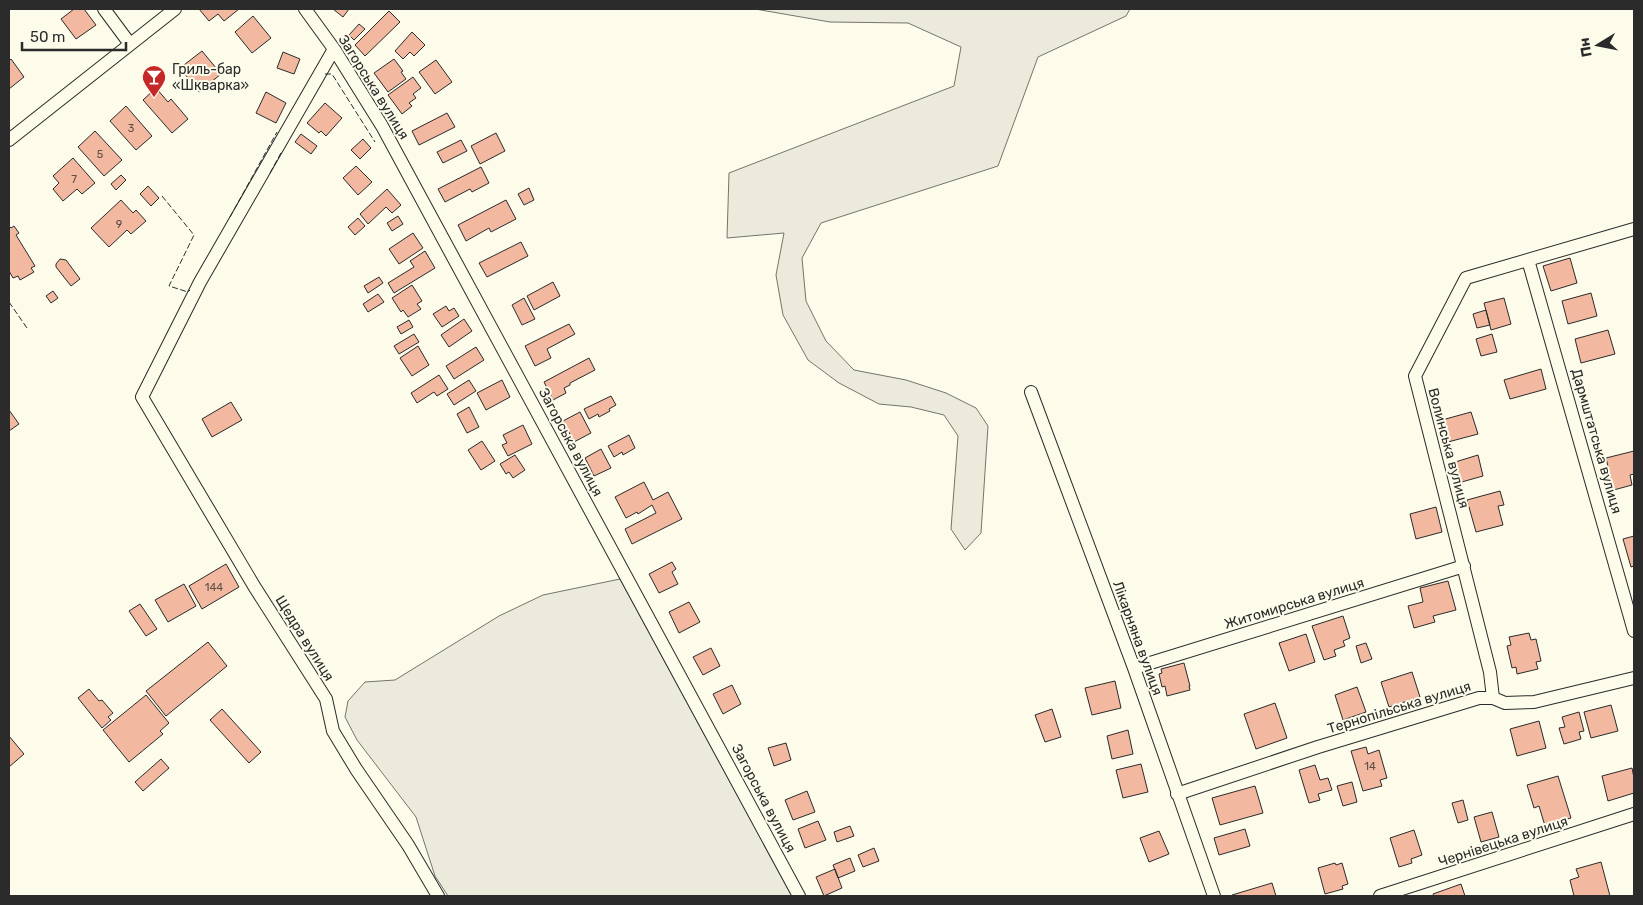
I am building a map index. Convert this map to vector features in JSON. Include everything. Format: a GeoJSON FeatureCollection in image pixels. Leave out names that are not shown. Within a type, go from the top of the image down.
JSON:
{"type":"FeatureCollection","features":[{"type":"Feature","properties":{"kind":"street"},"geometry":{"type":"LineString","coordinates":[[104,9],[130,44]]}},
{"type":"Feature","properties":{"kind":"street"},"geometry":{"type":"LineString","coordinates":[[9,140],[175,9]]}},
{"type":"Feature","properties":{"kind":"street","name":"Загорська вулиця"},"geometry":{"type":"LineString","coordinates":[[305,9],[334,49],[382,126],[799,896]]}},
{"type":"Feature","properties":{"kind":"street","name":"Щедра вулиця"},"geometry":{"type":"LineString","coordinates":[[334,49],[200,282],[142,397],[254,586],[326,699],[333,731],[356,769],[408,845],[438,896]]}},
{"type":"Feature","properties":{"kind":"street","name":"Волинська вулиця"},"geometry":{"type":"LineString","coordinates":[[1493,698],[1490,672],[1415,376],[1466,278],[1634,229]]}},
{"type":"Feature","properties":{"kind":"street","name":"Дармштатська вулиця"},"geometry":{"type":"LineString","coordinates":[[1528,260],[1634,631]]}},
{"type":"Feature","properties":{"kind":"street","name":"Лікарняна вулиця"},"geometry":{"type":"LineString","coordinates":[[1031,392],[1134,668],[1214,896]]}},
{"type":"Feature","properties":{"kind":"street","name":"Житомирська вулиця"},"geometry":{"type":"LineString","coordinates":[[1134,668],[1464,566]]}},
{"type":"Feature","properties":{"kind":"street","name":"Тернопільська вулиця"},"geometry":{"type":"LineString","coordinates":[[1177,794],[1318,747],[1479,698],[1493,698],[1504,703],[1534,702],[1634,678]]}},
{"type":"Feature","properties":{"kind":"street","name":"Чернівецька вулиця"},"geometry":{"type":"LineString","coordinates":[[1380,896],[1634,814]]}},
{"type":"Feature","properties":{"kind":"shaded area"},"geometry":{"type":"Polygon","coordinates":[[[755,9],[1130,9],[1126,16],[1038,57],[998,166],[821,223],[802,258],[806,301],[826,341],[854,370],[906,380],[946,393],[976,408],[988,426],[981,533],[965,550],[951,529],[958,436],[944,415],[911,407],[879,404],[839,383],[808,360],[783,315],[776,275],[784,233],[727,238],[729,173],[954,86],[961,47],[908,23],[830,22],[755,9]]]}},
{"type":"Feature","properties":{"kind":"shaded area"},"geometry":{"type":"Polygon","coordinates":[[[620,579],[792,896],[448,896],[435,876],[416,817],[357,740],[345,717],[348,701],[365,682],[395,680],[499,616],[543,595],[620,579]]]}},
{"type":"Feature","properties":{"kind":"building"},"geometry":{"type":"Polygon","coordinates":[[[74,9],[84,9],[96,25],[76,39],[61,19],[74,9]]]}},
{"type":"Feature","properties":{"kind":"building"},"geometry":{"type":"Polygon","coordinates":[[[199,9],[239,9],[224,21],[218,14],[209,21],[199,9]]]}},
{"type":"Feature","properties":{"kind":"building"},"geometry":{"type":"Polygon","coordinates":[[[333,9],[349,9],[343,17],[333,9]]]}},
{"type":"Feature","properties":{"kind":"building"},"geometry":{"type":"Polygon","coordinates":[[[389,11],[400,22],[365,56],[355,45],[389,11]]]}},
{"type":"Feature","properties":{"kind":"building"},"geometry":{"type":"Polygon","coordinates":[[[253,16],[271,38],[252,53],[235,32],[253,16]]]}},
{"type":"Feature","properties":{"kind":"building"},"geometry":{"type":"Polygon","coordinates":[[[359,24],[365,29],[354,40],[349,35],[359,24]]]}},
{"type":"Feature","properties":{"kind":"building"},"geometry":{"type":"Polygon","coordinates":[[[412,32],[425,45],[414,56],[410,52],[403,59],[395,51],[412,32]]]}},
{"type":"Feature","properties":{"kind":"building"},"geometry":{"type":"Polygon","coordinates":[[[202,51],[221,74],[199,92],[180,68],[202,51]]]}},
{"type":"Feature","properties":{"kind":"building"},"geometry":{"type":"Polygon","coordinates":[[[283,52],[300,59],[294,74],[277,68],[283,52]]]}},
{"type":"Feature","properties":{"kind":"building"},"geometry":{"type":"Polygon","coordinates":[[[11,59],[24,77],[9,89],[9,61],[11,59]]]}},
{"type":"Feature","properties":{"kind":"building"},"geometry":{"type":"Polygon","coordinates":[[[394,59],[403,71],[401,72],[406,79],[388,92],[374,73],[394,59]]]}},
{"type":"Feature","properties":{"kind":"building"},"geometry":{"type":"Polygon","coordinates":[[[436,60],[452,82],[435,94],[419,72],[436,60]]]}},
{"type":"Feature","properties":{"kind":"building"},"geometry":{"type":"Polygon","coordinates":[[[413,77],[421,88],[413,94],[416,98],[409,103],[412,106],[402,114],[388,95],[413,77]]]}},
{"type":"Feature","properties":{"kind":"building"},"geometry":{"type":"Polygon","coordinates":[[[156,88],[168,102],[171,99],[188,119],[172,133],[143,100],[156,88]]]}},
{"type":"Feature","properties":{"kind":"building"},"geometry":{"type":"Polygon","coordinates":[[[266,92],[286,103],[276,123],[256,113],[266,92]]]}},
{"type":"Feature","properties":{"kind":"building"},"geometry":{"type":"Polygon","coordinates":[[[325,103],[342,118],[326,136],[307,123],[325,103]]]}},
{"type":"Feature","properties":{"kind":"building"},"geometry":{"type":"Polygon","coordinates":[[[126,106],[152,136],[136,150],[110,121],[126,106]]]}},
{"type":"Feature","properties":{"kind":"building"},"geometry":{"type":"Polygon","coordinates":[[[447,113],[455,127],[419,145],[412,131],[447,113]]]}},
{"type":"Feature","properties":{"kind":"building"},"geometry":{"type":"Polygon","coordinates":[[[95,131],[122,160],[104,176],[78,147],[95,131]]]}},
{"type":"Feature","properties":{"kind":"building"},"geometry":{"type":"Polygon","coordinates":[[[496,133],[505,151],[480,164],[471,146],[496,133]]]}},
{"type":"Feature","properties":{"kind":"building"},"geometry":{"type":"Polygon","coordinates":[[[301,134],[317,146],[311,154],[295,142],[301,134]]]}},
{"type":"Feature","properties":{"kind":"building"},"geometry":{"type":"Polygon","coordinates":[[[363,139],[371,148],[360,159],[351,150],[363,139]]]}},
{"type":"Feature","properties":{"kind":"building"},"geometry":{"type":"Polygon","coordinates":[[[461,140],[467,151],[443,163],[437,152],[461,140]]]}},
{"type":"Feature","properties":{"kind":"building"},"geometry":{"type":"Polygon","coordinates":[[[73,158],[95,183],[82,194],[77,189],[63,201],[53,189],[59,183],[53,176],[73,158]]]}},
{"type":"Feature","properties":{"kind":"building"},"geometry":{"type":"Polygon","coordinates":[[[356,166],[372,182],[358,195],[343,178],[356,166]]]}},
{"type":"Feature","properties":{"kind":"building"},"geometry":{"type":"Polygon","coordinates":[[[481,167],[489,183],[472,192],[470,189],[445,202],[438,189],[481,167]]]}},
{"type":"Feature","properties":{"kind":"building"},"geometry":{"type":"Polygon","coordinates":[[[121,175],[126,180],[116,190],[111,184],[121,175]]]}},
{"type":"Feature","properties":{"kind":"building"},"geometry":{"type":"Polygon","coordinates":[[[148,186],[159,198],[151,206],[140,194],[148,186]]]}},
{"type":"Feature","properties":{"kind":"building"},"geometry":{"type":"Polygon","coordinates":[[[529,188],[534,200],[524,205],[518,194],[529,188]]]}},
{"type":"Feature","properties":{"kind":"building"},"geometry":{"type":"Polygon","coordinates":[[[387,189],[401,205],[392,213],[386,207],[368,224],[360,214],[387,189]]]}},
{"type":"Feature","properties":{"kind":"building"},"geometry":{"type":"Polygon","coordinates":[[[121,200],[133,213],[136,210],[146,221],[131,234],[127,230],[109,247],[91,228],[121,200]]]}},
{"type":"Feature","properties":{"kind":"building"},"geometry":{"type":"Polygon","coordinates":[[[506,200],[516,219],[491,232],[489,228],[466,241],[458,225],[506,200]]]}},
{"type":"Feature","properties":{"kind":"building"},"geometry":{"type":"Polygon","coordinates":[[[398,216],[403,224],[392,231],[387,223],[398,216]]]}},
{"type":"Feature","properties":{"kind":"building"},"geometry":{"type":"Polygon","coordinates":[[[358,218],[365,226],[355,235],[348,227],[358,218]]]}},
{"type":"Feature","properties":{"kind":"building"},"geometry":{"type":"Polygon","coordinates":[[[9,226],[11,228],[14,226],[19,233],[16,235],[35,266],[31,268],[34,272],[20,280],[18,276],[13,278],[9,271],[9,226]]]}},
{"type":"Feature","properties":{"kind":"building"},"geometry":{"type":"Polygon","coordinates":[[[413,233],[423,248],[399,264],[389,249],[413,233]]]}},
{"type":"Feature","properties":{"kind":"building"},"geometry":{"type":"Polygon","coordinates":[[[521,242],[528,256],[487,277],[479,263],[521,242]]]}},
{"type":"Feature","properties":{"kind":"building"},"geometry":{"type":"Polygon","coordinates":[[[425,251],[435,268],[394,293],[388,283],[414,267],[410,261],[425,251]]]}},
{"type":"Feature","properties":{"kind":"building"},"geometry":{"type":"Polygon","coordinates":[[[1570,258],[1577,283],[1551,291],[1543,266],[1570,258]]]}},
{"type":"Feature","properties":{"kind":"building"},"geometry":{"type":"Polygon","coordinates":[[[60,259],[66,260],[80,279],[71,286],[56,267],[60,259]]]}},
{"type":"Feature","properties":{"kind":"building"},"geometry":{"type":"Polygon","coordinates":[[[379,277],[383,283],[368,293],[364,286],[379,277]]]}},
{"type":"Feature","properties":{"kind":"building"},"geometry":{"type":"Polygon","coordinates":[[[553,282],[560,296],[534,310],[527,296],[553,282]]]}},
{"type":"Feature","properties":{"kind":"building"},"geometry":{"type":"Polygon","coordinates":[[[412,285],[422,301],[417,304],[421,309],[408,317],[403,310],[401,312],[392,298],[412,285]]]}},
{"type":"Feature","properties":{"kind":"building"},"geometry":{"type":"Polygon","coordinates":[[[53,291],[58,298],[51,303],[46,296],[53,291]]]}},
{"type":"Feature","properties":{"kind":"building"},"geometry":{"type":"Polygon","coordinates":[[[1591,293],[1597,316],[1568,324],[1562,301],[1591,293]]]}},
{"type":"Feature","properties":{"kind":"building"},"geometry":{"type":"Polygon","coordinates":[[[378,294],[384,302],[368,312],[363,304],[378,294]]]}},
{"type":"Feature","properties":{"kind":"building"},"geometry":{"type":"Polygon","coordinates":[[[524,298],[535,319],[522,325],[512,305],[524,298]]]}},
{"type":"Feature","properties":{"kind":"building"},"geometry":{"type":"Polygon","coordinates":[[[1504,298],[1511,324],[1491,330],[1484,303],[1504,298]]]}},
{"type":"Feature","properties":{"kind":"building"},"geometry":{"type":"Polygon","coordinates":[[[446,306],[449,311],[454,308],[459,316],[442,327],[433,314],[446,306]]]}},
{"type":"Feature","properties":{"kind":"building"},"geometry":{"type":"Polygon","coordinates":[[[1486,310],[1490,325],[1477,328],[1473,314],[1486,310]]]}},
{"type":"Feature","properties":{"kind":"building"},"geometry":{"type":"Polygon","coordinates":[[[464,319],[472,331],[449,347],[441,335],[464,319]]]}},
{"type":"Feature","properties":{"kind":"building"},"geometry":{"type":"Polygon","coordinates":[[[409,320],[413,327],[401,334],[397,327],[409,320]]]}},
{"type":"Feature","properties":{"kind":"building"},"geometry":{"type":"Polygon","coordinates":[[[569,324],[575,334],[547,349],[551,358],[535,366],[525,346],[569,324]]]}},
{"type":"Feature","properties":{"kind":"building"},"geometry":{"type":"Polygon","coordinates":[[[1608,330],[1615,354],[1581,363],[1575,339],[1608,330]]]}},
{"type":"Feature","properties":{"kind":"building"},"geometry":{"type":"Polygon","coordinates":[[[414,334],[419,342],[399,354],[394,346],[414,334]]]}},
{"type":"Feature","properties":{"kind":"building"},"geometry":{"type":"Polygon","coordinates":[[[1492,334],[1497,352],[1481,356],[1476,339],[1492,334]]]}},
{"type":"Feature","properties":{"kind":"building"},"geometry":{"type":"Polygon","coordinates":[[[418,346],[429,365],[412,376],[400,358],[418,346]]]}},
{"type":"Feature","properties":{"kind":"building"},"geometry":{"type":"Polygon","coordinates":[[[476,347],[484,360],[454,379],[446,366],[476,347]]]}},
{"type":"Feature","properties":{"kind":"building"},"geometry":{"type":"Polygon","coordinates":[[[589,358],[595,370],[570,383],[570,385],[564,388],[566,393],[553,400],[544,382],[589,358]]]}},
{"type":"Feature","properties":{"kind":"building"},"geometry":{"type":"Polygon","coordinates":[[[1541,369],[1546,389],[1510,399],[1504,380],[1541,369]]]}},
{"type":"Feature","properties":{"kind":"building"},"geometry":{"type":"Polygon","coordinates":[[[439,375],[448,389],[437,396],[434,392],[417,403],[411,393],[439,375]]]}},
{"type":"Feature","properties":{"kind":"building"},"geometry":{"type":"Polygon","coordinates":[[[469,380],[476,391],[454,405],[447,394],[469,380]]]}},
{"type":"Feature","properties":{"kind":"building"},"geometry":{"type":"Polygon","coordinates":[[[502,380],[510,397],[486,410],[477,393],[502,380]]]}},
{"type":"Feature","properties":{"kind":"building"},"geometry":{"type":"Polygon","coordinates":[[[611,396],[616,405],[599,417],[598,414],[589,419],[584,409],[611,396]]]}},
{"type":"Feature","properties":{"kind":"building"},"geometry":{"type":"Polygon","coordinates":[[[231,402],[242,420],[212,437],[202,419],[231,402]]]}},
{"type":"Feature","properties":{"kind":"building"},"geometry":{"type":"Polygon","coordinates":[[[469,407],[479,427],[467,433],[457,414],[469,407]]]}},
{"type":"Feature","properties":{"kind":"building"},"geometry":{"type":"Polygon","coordinates":[[[9,410],[19,424],[9,431],[9,410]]]}},
{"type":"Feature","properties":{"kind":"building"},"geometry":{"type":"Polygon","coordinates":[[[580,412],[591,433],[574,442],[563,421],[580,412]]]}},
{"type":"Feature","properties":{"kind":"building"},"geometry":{"type":"Polygon","coordinates":[[[1471,412],[1478,434],[1448,442],[1442,420],[1471,412]]]}},
{"type":"Feature","properties":{"kind":"building"},"geometry":{"type":"Polygon","coordinates":[[[523,425],[532,444],[508,456],[502,445],[507,443],[503,435],[523,425]]]}},
{"type":"Feature","properties":{"kind":"building"},"geometry":{"type":"Polygon","coordinates":[[[629,435],[635,448],[623,455],[622,452],[614,457],[608,446],[629,435]]]}},
{"type":"Feature","properties":{"kind":"building"},"geometry":{"type":"Polygon","coordinates":[[[482,441],[495,461],[481,470],[468,450],[482,441]]]}},
{"type":"Feature","properties":{"kind":"building"},"geometry":{"type":"Polygon","coordinates":[[[601,449],[611,468],[594,476],[585,458],[601,449]]]}},
{"type":"Feature","properties":{"kind":"building"},"geometry":{"type":"Polygon","coordinates":[[[1634,451],[1634,474],[1630,475],[1632,485],[1610,491],[1606,474],[1610,475],[1606,458],[1634,451]]]}},
{"type":"Feature","properties":{"kind":"building"},"geometry":{"type":"Polygon","coordinates":[[[515,455],[525,470],[513,478],[509,472],[506,474],[500,464],[515,455]]]}},
{"type":"Feature","properties":{"kind":"building"},"geometry":{"type":"Polygon","coordinates":[[[1478,455],[1483,476],[1458,483],[1452,463],[1478,455]]]}},
{"type":"Feature","properties":{"kind":"building"},"geometry":{"type":"Polygon","coordinates":[[[644,482],[653,500],[668,492],[682,519],[632,544],[625,529],[656,513],[652,505],[638,514],[637,512],[626,518],[615,497],[644,482]]]}},
{"type":"Feature","properties":{"kind":"building"},"geometry":{"type":"Polygon","coordinates":[[[1500,491],[1504,505],[1498,506],[1503,525],[1476,532],[1467,500],[1500,491]]]}},
{"type":"Feature","properties":{"kind":"building"},"geometry":{"type":"Polygon","coordinates":[[[1436,507],[1442,532],[1416,539],[1410,514],[1436,507]]]}},
{"type":"Feature","properties":{"kind":"building"},"geometry":{"type":"Polygon","coordinates":[[[1634,536],[1634,566],[1631,567],[1623,539],[1634,536]]]}},
{"type":"Feature","properties":{"kind":"building"},"geometry":{"type":"Polygon","coordinates":[[[672,562],[676,569],[672,572],[678,584],[659,593],[649,574],[672,562]]]}},
{"type":"Feature","properties":{"kind":"building"},"geometry":{"type":"Polygon","coordinates":[[[226,564],[239,587],[202,609],[189,586],[226,564]]]}},
{"type":"Feature","properties":{"kind":"building"},"geometry":{"type":"Polygon","coordinates":[[[1448,581],[1456,610],[1433,616],[1435,622],[1414,628],[1408,606],[1423,602],[1420,588],[1448,581]]]}},
{"type":"Feature","properties":{"kind":"building"},"geometry":{"type":"Polygon","coordinates":[[[184,584],[196,606],[168,622],[155,600],[184,584]]]}},
{"type":"Feature","properties":{"kind":"building"},"geometry":{"type":"Polygon","coordinates":[[[689,602],[700,622],[679,633],[669,612],[689,602]]]}},
{"type":"Feature","properties":{"kind":"building"},"geometry":{"type":"Polygon","coordinates":[[[140,604],[157,629],[146,636],[129,611],[140,604]]]}},
{"type":"Feature","properties":{"kind":"building"},"geometry":{"type":"Polygon","coordinates":[[[1343,616],[1350,638],[1343,641],[1345,646],[1334,650],[1336,656],[1324,660],[1312,626],[1343,616]]]}},
{"type":"Feature","properties":{"kind":"building"},"geometry":{"type":"Polygon","coordinates":[[[1529,633],[1531,640],[1536,639],[1541,661],[1536,662],[1538,669],[1517,674],[1516,667],[1512,668],[1507,646],[1511,645],[1509,637],[1529,633]]]}},
{"type":"Feature","properties":{"kind":"building"},"geometry":{"type":"Polygon","coordinates":[[[1306,634],[1315,662],[1289,671],[1279,643],[1306,634]]]}},
{"type":"Feature","properties":{"kind":"building"},"geometry":{"type":"Polygon","coordinates":[[[208,642],[227,666],[166,716],[146,691],[208,642]]]}},
{"type":"Feature","properties":{"kind":"building"},"geometry":{"type":"Polygon","coordinates":[[[1366,643],[1372,659],[1361,663],[1356,646],[1366,643]]]}},
{"type":"Feature","properties":{"kind":"building"},"geometry":{"type":"Polygon","coordinates":[[[711,648],[720,666],[703,675],[693,657],[711,648]]]}},
{"type":"Feature","properties":{"kind":"building"},"geometry":{"type":"Polygon","coordinates":[[[1184,663],[1190,690],[1167,696],[1165,686],[1162,687],[1159,674],[1162,673],[1161,669],[1184,663]]]}},
{"type":"Feature","properties":{"kind":"building"},"geometry":{"type":"Polygon","coordinates":[[[1412,672],[1420,697],[1389,707],[1381,682],[1412,672]]]}},
{"type":"Feature","properties":{"kind":"building"},"geometry":{"type":"Polygon","coordinates":[[[1115,681],[1121,708],[1092,715],[1085,688],[1115,681]]]}},
{"type":"Feature","properties":{"kind":"building"},"geometry":{"type":"Polygon","coordinates":[[[732,685],[741,704],[723,714],[713,694],[732,685]]]}},
{"type":"Feature","properties":{"kind":"building"},"geometry":{"type":"Polygon","coordinates":[[[1357,687],[1366,712],[1343,720],[1335,695],[1357,687]]]}},
{"type":"Feature","properties":{"kind":"building"},"geometry":{"type":"Polygon","coordinates":[[[89,689],[113,713],[108,717],[111,720],[102,728],[78,698],[89,689]]]}},
{"type":"Feature","properties":{"kind":"building"},"geometry":{"type":"Polygon","coordinates":[[[146,695],[169,723],[160,731],[163,734],[129,762],[103,730],[146,695]]]}},
{"type":"Feature","properties":{"kind":"building"},"geometry":{"type":"Polygon","coordinates":[[[1275,703],[1287,738],[1256,749],[1244,714],[1275,703]]]}},
{"type":"Feature","properties":{"kind":"building"},"geometry":{"type":"Polygon","coordinates":[[[1611,705],[1618,731],[1591,738],[1584,712],[1611,705]]]}},
{"type":"Feature","properties":{"kind":"building"},"geometry":{"type":"Polygon","coordinates":[[[222,709],[261,752],[249,763],[210,720],[222,709]]]}},
{"type":"Feature","properties":{"kind":"building"},"geometry":{"type":"Polygon","coordinates":[[[1052,709],[1061,737],[1045,742],[1035,715],[1052,709]]]}},
{"type":"Feature","properties":{"kind":"building"},"geometry":{"type":"Polygon","coordinates":[[[1579,712],[1584,731],[1579,732],[1581,739],[1564,744],[1559,728],[1565,727],[1562,717],[1579,712]]]}},
{"type":"Feature","properties":{"kind":"building"},"geometry":{"type":"Polygon","coordinates":[[[1539,721],[1546,748],[1517,756],[1510,729],[1539,721]]]}},
{"type":"Feature","properties":{"kind":"building"},"geometry":{"type":"Polygon","coordinates":[[[1128,730],[1133,754],[1112,759],[1107,736],[1128,730]]]}},
{"type":"Feature","properties":{"kind":"building"},"geometry":{"type":"Polygon","coordinates":[[[9,736],[24,754],[9,767],[9,736]]]}},
{"type":"Feature","properties":{"kind":"building"},"geometry":{"type":"Polygon","coordinates":[[[786,743],[791,760],[774,766],[768,748],[786,743]]]}},
{"type":"Feature","properties":{"kind":"building"},"geometry":{"type":"Polygon","coordinates":[[[1366,747],[1368,754],[1379,750],[1387,778],[1380,780],[1382,786],[1363,791],[1351,751],[1366,747]]]}},
{"type":"Feature","properties":{"kind":"building"},"geometry":{"type":"Polygon","coordinates":[[[161,759],[169,768],[143,791],[135,782],[161,759]]]}},
{"type":"Feature","properties":{"kind":"building"},"geometry":{"type":"Polygon","coordinates":[[[1141,764],[1148,792],[1123,798],[1116,770],[1141,764]]]}},
{"type":"Feature","properties":{"kind":"building"},"geometry":{"type":"Polygon","coordinates":[[[1315,765],[1320,780],[1328,778],[1332,790],[1318,794],[1320,800],[1309,803],[1299,770],[1315,765]]]}},
{"type":"Feature","properties":{"kind":"building"},"geometry":{"type":"Polygon","coordinates":[[[1632,768],[1634,793],[1608,801],[1602,776],[1632,768]]]}},
{"type":"Feature","properties":{"kind":"building"},"geometry":{"type":"Polygon","coordinates":[[[1558,776],[1571,818],[1545,826],[1539,806],[1534,808],[1527,785],[1558,776]]]}},
{"type":"Feature","properties":{"kind":"building"},"geometry":{"type":"Polygon","coordinates":[[[1352,782],[1357,802],[1343,806],[1337,786],[1352,782]]]}},
{"type":"Feature","properties":{"kind":"building"},"geometry":{"type":"Polygon","coordinates":[[[1255,786],[1263,813],[1220,825],[1212,798],[1255,786]]]}},
{"type":"Feature","properties":{"kind":"building"},"geometry":{"type":"Polygon","coordinates":[[[807,791],[815,812],[793,820],[785,800],[807,791]]]}},
{"type":"Feature","properties":{"kind":"building"},"geometry":{"type":"Polygon","coordinates":[[[1463,800],[1468,820],[1458,823],[1452,803],[1463,800]]]}},
{"type":"Feature","properties":{"kind":"building"},"geometry":{"type":"Polygon","coordinates":[[[1492,812],[1499,837],[1481,842],[1474,817],[1492,812]]]}},
{"type":"Feature","properties":{"kind":"building"},"geometry":{"type":"Polygon","coordinates":[[[818,821],[826,840],[805,848],[798,829],[818,821]]]}},
{"type":"Feature","properties":{"kind":"building"},"geometry":{"type":"Polygon","coordinates":[[[850,826],[854,836],[837,842],[834,832],[850,826]]]}},
{"type":"Feature","properties":{"kind":"building"},"geometry":{"type":"Polygon","coordinates":[[[1245,829],[1250,846],[1219,855],[1214,838],[1245,829]]]}},
{"type":"Feature","properties":{"kind":"building"},"geometry":{"type":"Polygon","coordinates":[[[1414,830],[1422,855],[1411,859],[1412,863],[1399,867],[1390,838],[1414,830]]]}},
{"type":"Feature","properties":{"kind":"building"},"geometry":{"type":"Polygon","coordinates":[[[1159,831],[1169,854],[1149,862],[1140,838],[1159,831]]]}},
{"type":"Feature","properties":{"kind":"building"},"geometry":{"type":"Polygon","coordinates":[[[874,848],[879,861],[863,867],[858,855],[874,848]]]}},
{"type":"Feature","properties":{"kind":"building"},"geometry":{"type":"Polygon","coordinates":[[[850,858],[855,871],[838,878],[833,865],[850,858]]]}},
{"type":"Feature","properties":{"kind":"building"},"geometry":{"type":"Polygon","coordinates":[[[1601,862],[1610,896],[1574,896],[1570,880],[1579,877],[1576,869],[1601,862]]]}},
{"type":"Feature","properties":{"kind":"building"},"geometry":{"type":"Polygon","coordinates":[[[1335,863],[1336,865],[1342,863],[1348,884],[1342,886],[1343,889],[1325,894],[1318,868],[1335,863]]]}},
{"type":"Feature","properties":{"kind":"building"},"geometry":{"type":"Polygon","coordinates":[[[835,869],[842,888],[824,896],[816,877],[835,869]]]}},
{"type":"Feature","properties":{"kind":"building"},"geometry":{"type":"Polygon","coordinates":[[[1272,883],[1276,896],[1232,895],[1272,883]]]}},
{"type":"Feature","properties":{"kind":"building"},"geometry":{"type":"Polygon","coordinates":[[[1461,884],[1465,896],[1434,896],[1433,894],[1461,884]]]}},
{"type":"Feature","properties":{"kind":"fence"},"geometry":{"type":"LineString","coordinates":[[325,74],[332,74],[375,142]]}},
{"type":"Feature","properties":{"kind":"fence"},"geometry":{"type":"LineString","coordinates":[[230,217],[277,132]]}},
{"type":"Feature","properties":{"kind":"fence"},"geometry":{"type":"LineString","coordinates":[[270,173],[282,151]]}},
{"type":"Feature","properties":{"kind":"fence"},"geometry":{"type":"LineString","coordinates":[[162,196],[194,235],[169,286],[188,292],[190,290]]}},
{"type":"Feature","properties":{"kind":"fence"},"geometry":{"type":"LineString","coordinates":[[9,302],[27,328]]}},
{"type":"Feature","properties":{"kind":"place","name":"Гриль-бар «Шкварка»"},"geometry":{"type":"Point","coordinates":[154,98]}}]}
